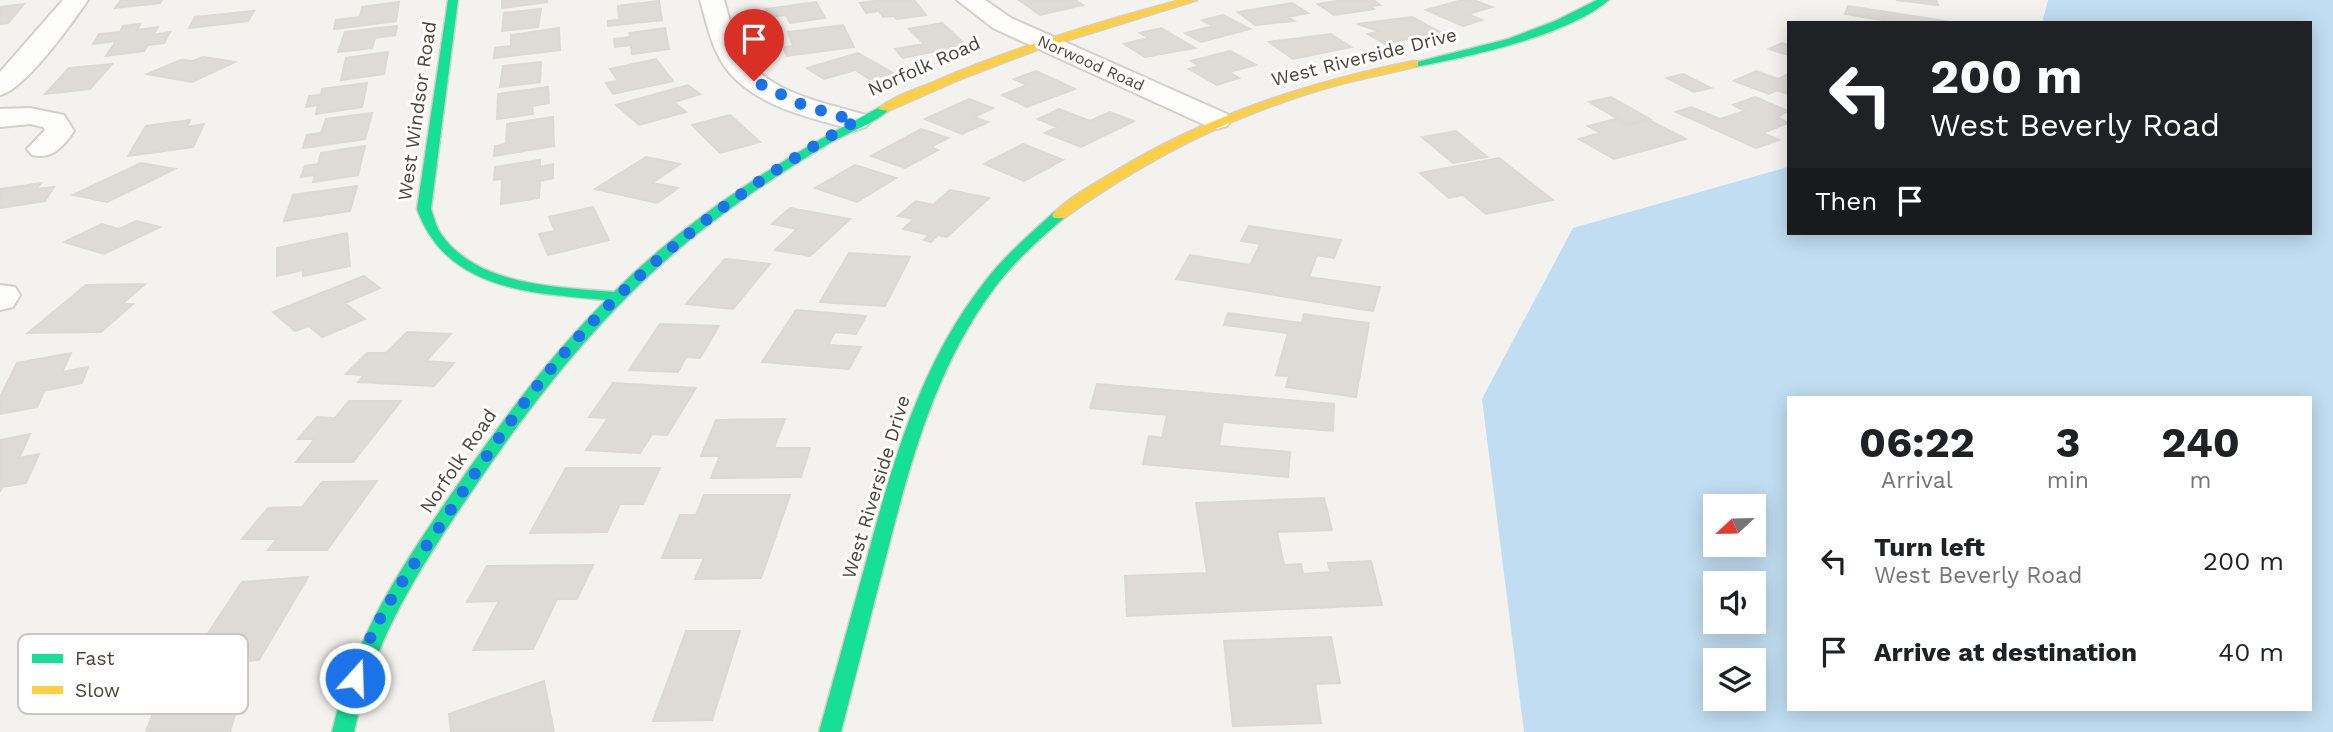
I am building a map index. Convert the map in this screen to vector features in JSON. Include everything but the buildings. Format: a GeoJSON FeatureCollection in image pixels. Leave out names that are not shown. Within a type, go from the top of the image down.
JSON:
{"type":"FeatureCollection","features":[{"type":"Feature","properties":{"kind":"street"},"geometry":{"type":"LineString","coordinates":[[0,87],[12,66],[76,0]]}},
{"type":"Feature","properties":{"kind":"street","name":"West Windsor Road"},"geometry":{"type":"LineString","coordinates":[[453,0],[424,209],[428,227],[438,244],[457,259],[483,272],[515,283],[617,297]]}},
{"type":"Feature","properties":{"kind":"street"},"geometry":{"type":"LineString","coordinates":[[712,0],[729,54],[747,75],[776,94],[856,121]]}},
{"type":"Feature","properties":{"kind":"street","name":"Norwood Road"},"geometry":{"type":"LineString","coordinates":[[969,0],[1002,23],[1217,120]]}},
{"type":"Feature","properties":{"kind":"street","name":"Norfolk Road"},"geometry":{"type":"LineString","coordinates":[[343,732],[361,659],[402,581],[517,413],[566,351],[617,297],[713,213],[775,169],[856,121],[937,81],[1041,41],[1192,0]]}},
{"type":"Feature","properties":{"kind":"street","name":"West Riverside Drive"},"geometry":{"type":"LineString","coordinates":[[830,732],[916,417],[942,357],[963,322],[998,275],[1065,209],[1141,158],[1217,120],[1323,84],[1523,38],[1570,20],[1604,0]]}},
{"type":"Feature","properties":{"kind":"street"},"geometry":{"type":"LineString","coordinates":[[0,118],[30,116],[54,121],[60,131],[42,149]]}},
{"type":"Feature","properties":{"kind":"water"},"geometry":{"type":"Polygon","coordinates":[[[2048,0],[2333,0],[2333,732],[1524,732],[1482,399],[1573,228],[1787,167],[1787,235],[2312,235],[2312,21],[2043,21],[2048,0]]]}},
{"type":"Feature","properties":{"kind":"traffic: fast"},"geometry":{"type":"LineString","coordinates":[[453,0],[424,209],[434,234],[449,252],[468,266],[491,276],[543,289],[617,297]]}},
{"type":"Feature","properties":{"kind":"traffic: fast"},"geometry":{"type":"LineString","coordinates":[[1414,64],[1512,41],[1559,24],[1604,0]]}},
{"type":"Feature","properties":{"kind":"traffic: fast"},"geometry":{"type":"LineString","coordinates":[[343,732],[360,669],[386,610],[437,528],[552,368],[624,291],[705,221],[792,160],[884,109]]}},
{"type":"Feature","properties":{"kind":"traffic: fast"},"geometry":{"type":"LineString","coordinates":[[830,732],[905,456],[939,367],[961,325],[988,286],[1020,249],[1059,215]]}},
{"type":"Feature","properties":{"kind":"traffic: slow"},"geometry":{"type":"LineString","coordinates":[[884,109],[997,60],[1113,22],[1192,0]]}},
{"type":"Feature","properties":{"kind":"traffic: slow"},"geometry":{"type":"LineString","coordinates":[[1059,215],[1142,160],[1228,118],[1318,87],[1414,64]]}},
{"type":"Feature","properties":{"kind":"route"},"geometry":{"type":"LineString","coordinates":[[355,678],[373,632],[402,581],[517,413],[566,351],[617,297],[713,213],[765,176],[856,121],[803,105],[754,81]]}}]}
